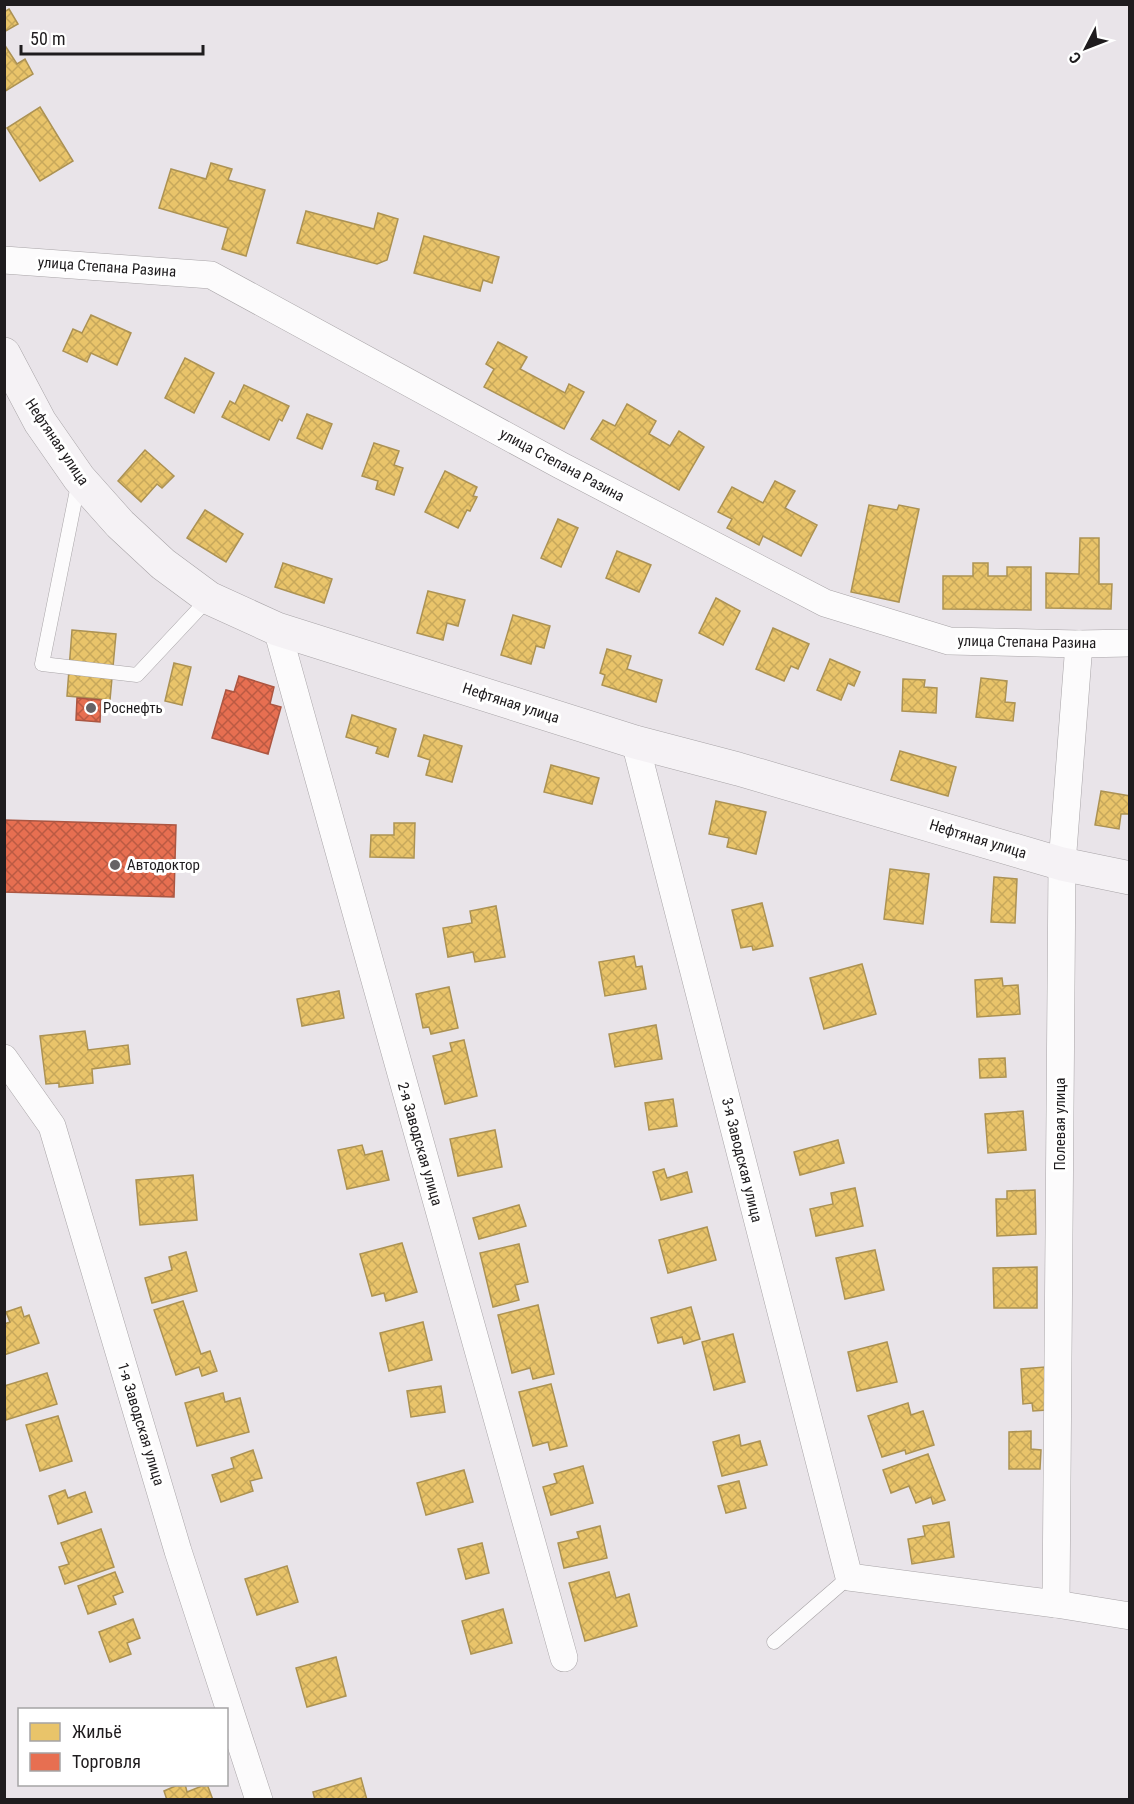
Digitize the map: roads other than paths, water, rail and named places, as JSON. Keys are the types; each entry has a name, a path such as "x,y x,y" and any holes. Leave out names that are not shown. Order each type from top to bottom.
{"main road":[{"name":"Нефтяная улица","path":"4,354 40,422 79,478 120,524 163,564 209,598 277,629 635,742 738,769 1062,864 1130,878"}],"street":[{"name":"улица Степана Разина","path":"4,260 211,274 560,465 825,603 950,640 1079,644 1130,643"},
{"name":"2-я Заводская улица","path":"277,629 564,1658"},
{"name":"Полевая улица","path":"1056,1604 1062,864 1079,644"},
{"name":"3-я Заводская улица","path":"635,742 849,1577"},
{"name":"1-я Заводская улица","path":"4,1058 52,1126 178,1551 259,1800"},
{"path":"849,1577 1130,1616"}],"lane":[{"path":"79,478 42,664 137,675 209,598"},
{"path":"774,1642 849,1577"}],"place":[{"name":"Роснефть","path":"91,708"},
{"name":"Автодоктор","path":"115,865"}]}
